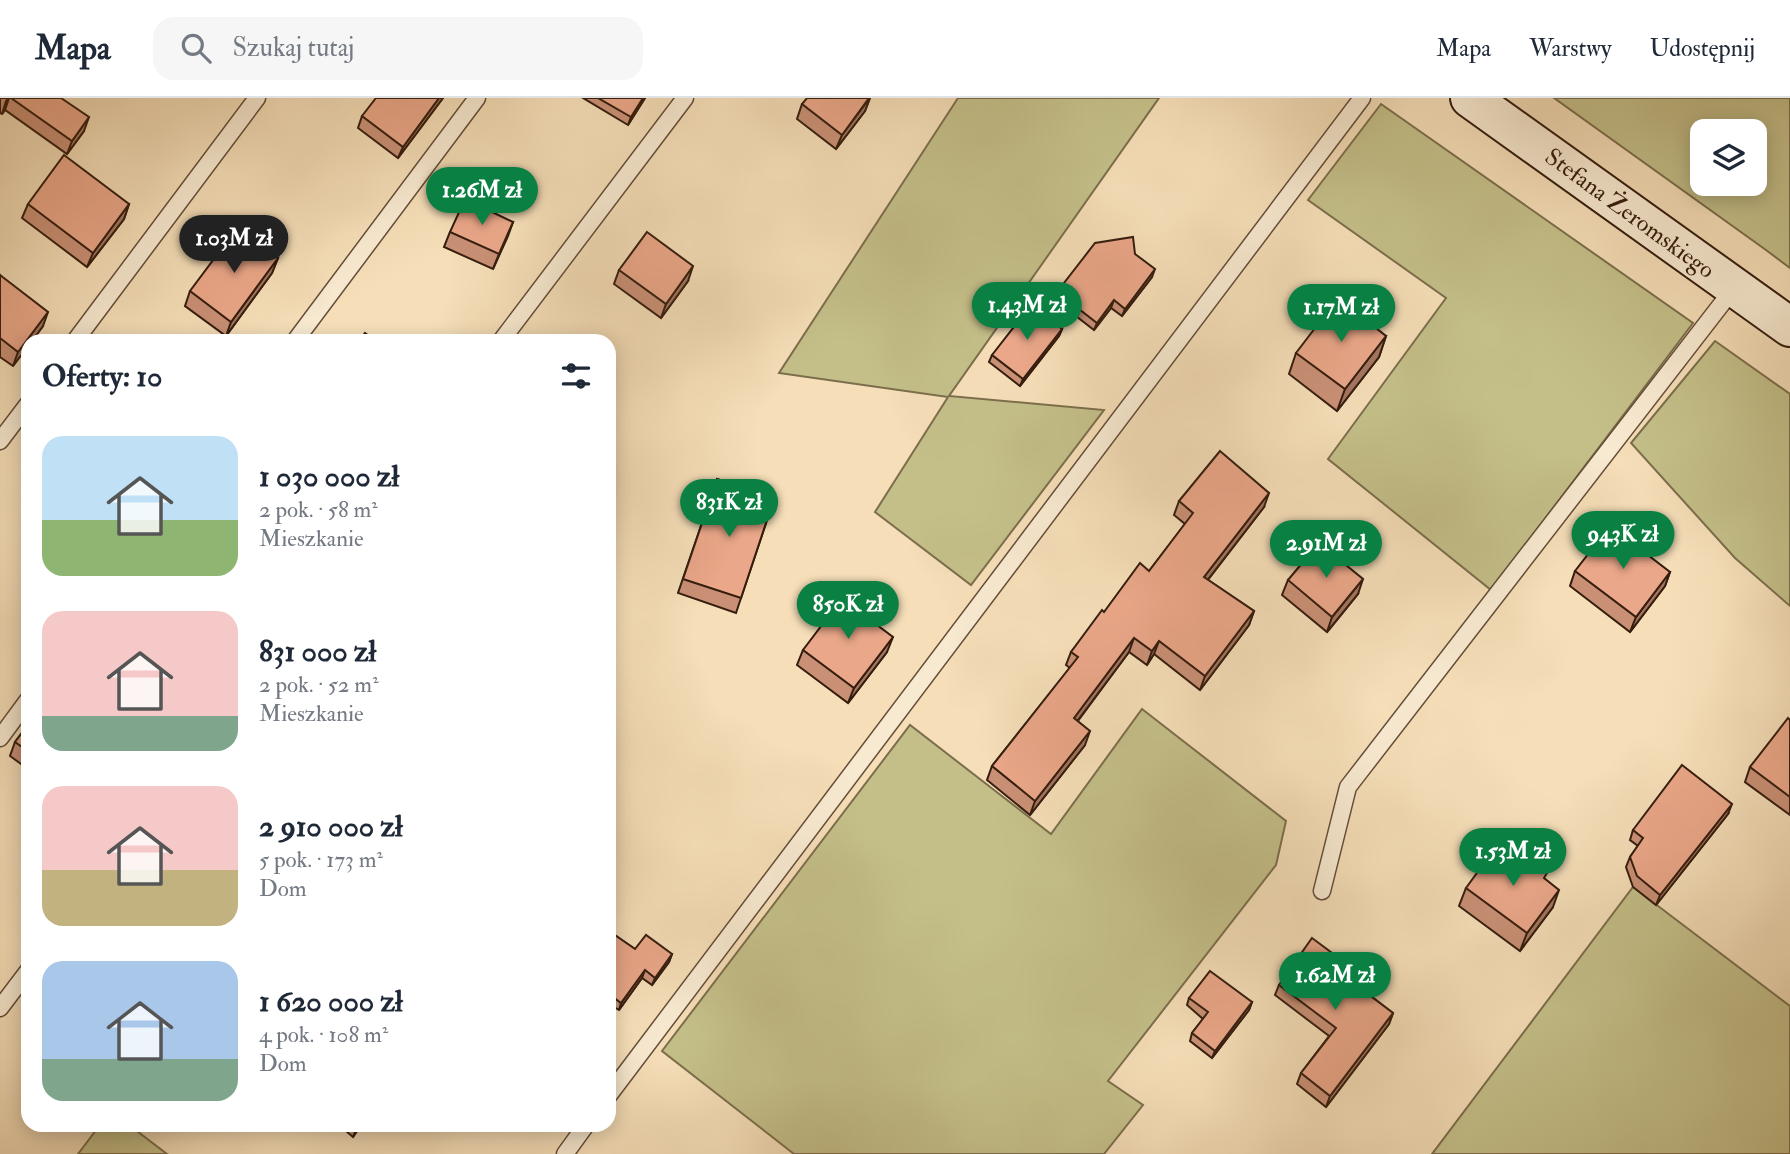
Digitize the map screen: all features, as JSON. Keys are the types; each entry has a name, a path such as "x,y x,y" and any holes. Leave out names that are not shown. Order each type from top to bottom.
{"main road":[{"name":"Stefana Żeromskiego","path":"1470,98 1790,327"}],"lane":[{"path":"80,334 257,98"},
{"path":"300,334 477,98"},
{"path":"506,334 685,98"},
{"path":"616,1086 1362,98"},
{"path":"1322,891 1348,787 1734,288"},
{"path":"0,441 21,413"},
{"path":"0,738 21,710"},
{"path":"0,1008 21,980"},
{"path":"565,1154 581,1132"}],"shaded area":[{"path":"958,98 1159,98 949,396 1104,410 971,585 875,512 948,397 779,373"},
{"path":"1554,98 1790,98 1790,268 1691,196 1767,196 1767,119 1690,119 1690,196"},
{"path":"1381,104 1693,323 1491,590 1328,459 1446,298 1308,200"},
{"path":"1715,341 1790,394 1790,606 1735,558 1631,443"},
{"path":"1142,709 1286,821 1276,865 1108,1081 1143,1105 1104,1154 794,1154 662,1051 910,725 1051,834"},
{"path":"1633,887 1790,1006 1790,1154 1432,1154"},
{"path":"95,1132 138,1132 167,1154 78,1154"}],"building":[{"path":"11,98 61,98 89,117 72,141"},
{"path":"376,98 439,98 403,147 362,116"},
{"path":"598,98 643,98 631,117"},
{"path":"807,98 869,98 842,135 802,104"},
{"path":"64,155 129,204 93,253 28,204"},
{"path":"465,199 513,222 499,254 450,232"},
{"path":"237,228 278,258 231,322 190,291"},
{"path":"647,232 693,266 666,304 619,270"},
{"path":"1133,237 1135,254 1155,269 1125,309 1114,300 1097,323 1057,292 1095,243"},
{"path":"0,275 48,312 32,334 21,334 21,348 18,352 0,338"},
{"path":"1338,298 1386,336 1345,389 1296,353"},
{"path":"1031,305 1062,329 1023,379 992,355"},
{"path":"1220,451 1269,493 1204,577 1254,611 1205,676 1159,641 1152,651 1134,638 1074,718 1090,731 1035,801 992,766 1078,657 1071,652 1102,610 1104,612 1140,563 1149,571 1193,513 1179,501"},
{"path":"717,479 774,499 741,598 683,579"},
{"path":"1610,526 1670,572 1636,617 1575,571"},
{"path":"1319,543 1363,579 1332,617 1288,580"},
{"path":"847,592 870,609 865,616 893,637 854,688 803,650"},
{"path":"1788,718 1790,720 1790,797 1750,767"},
{"path":"21,734 21,746 15,742"},
{"path":"1682,765 1732,804 1660,895 1637,876 1630,857 1643,838 1633,830"},
{"path":"1498,844 1519,860 1522,855 1547,873 1544,878 1559,890 1527,933 1466,888"},
{"path":"646,935 672,954 655,978 645,970 621,1003 616,999 616,936 635,949"},
{"path":"1312,938 1367,979 1360,988 1393,1013 1330,1096 1301,1073 1336,1028 1279,985"},
{"path":"1210,971 1252,1002 1215,1051 1192,1033 1208,1012 1189,998"}]}
